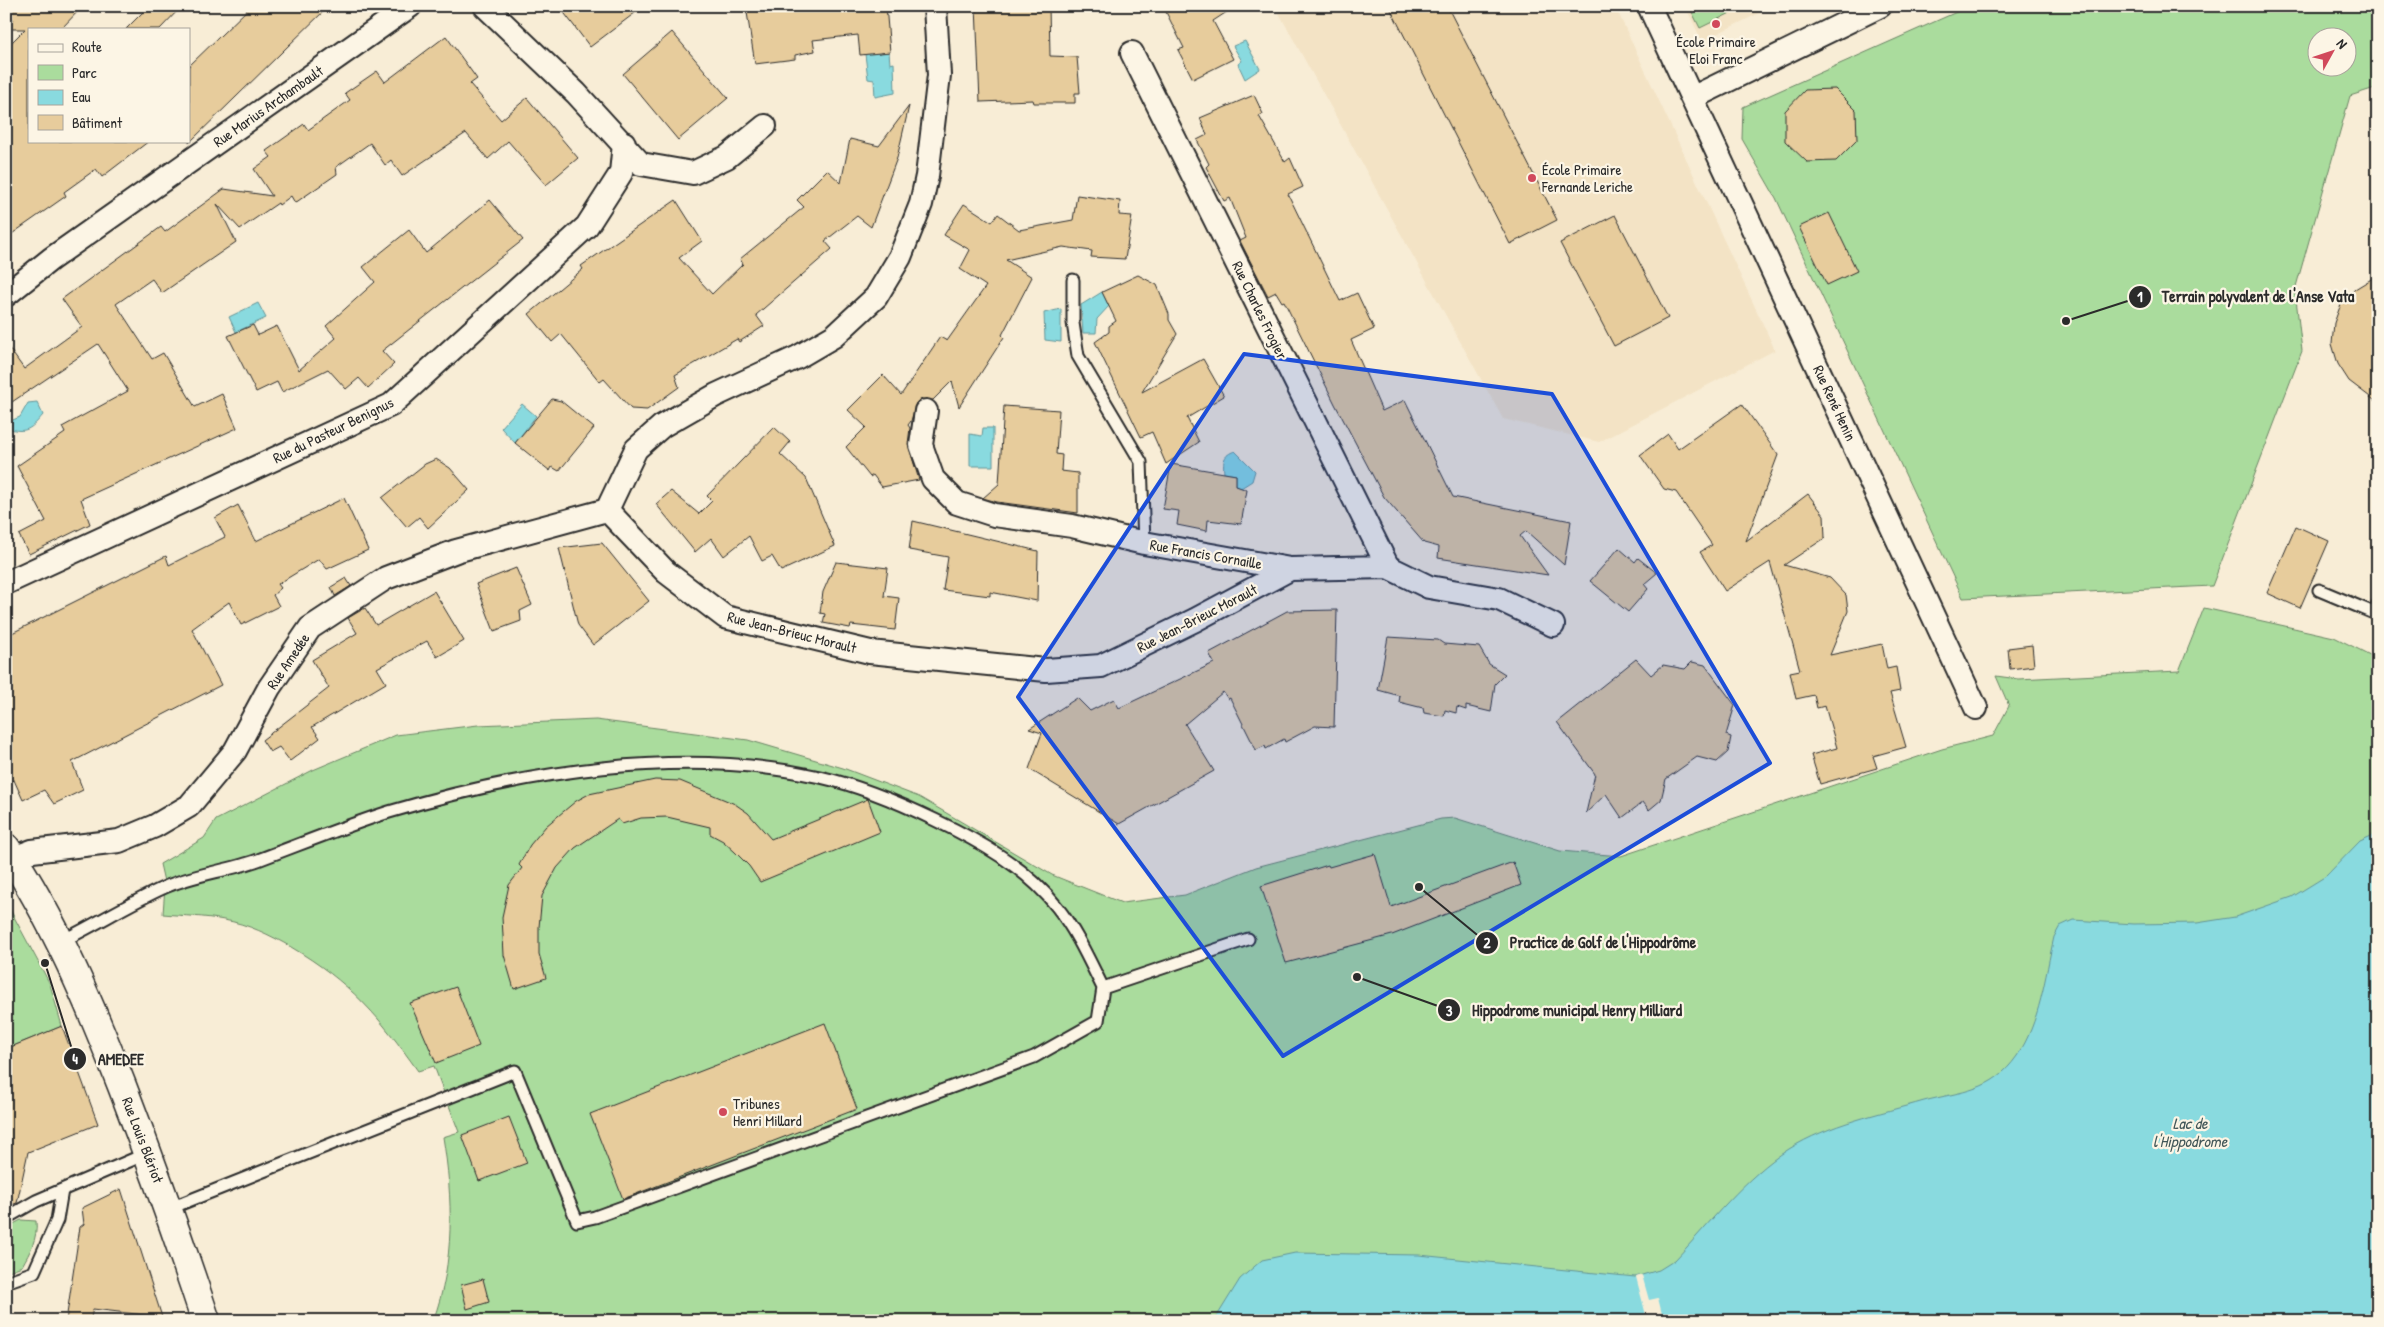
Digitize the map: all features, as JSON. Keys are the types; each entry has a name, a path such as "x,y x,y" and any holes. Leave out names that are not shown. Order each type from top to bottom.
{"street":[{"name":"Rue Marius Archambault","path":"6,295 50,259 410,6"},
{"path":"485,6 576,93 642,164 693,173 727,157 765,126"},
{"path":"607,510 636,449 662,426 716,395 798,357 834,336 876,297 900,257 921,204 928,176 939,75 935,6"},
{"name":"Rue René Henin","path":"1649,6 1976,708"},
{"path":"1692,98 1880,6"},
{"name":"Rue Charles Frogier","path":"1132,53 1388,567"},
{"name":"Rue du Pasteur Benignus","path":"6,582 391,405 587,226 621,173 624,143"},
{"name":"Rue Francis Cornaille","path":"926,411 922,445 933,479 957,503 994,515 1072,526 1144,543 1290,569 1388,567 1428,587 1499,599 1553,625"},
{"name":"Rue Jean-Brieuc Morault","path":"607,510 666,572 725,617 870,652 1046,670 1101,666 1195,620 1290,569"},
{"name":"Rue Amedée","path":"10,853 119,841 154,826 189,806 235,751 269,688 310,628 386,578 456,551 607,510"},
{"name":"Rue Louis Blériot","path":"10,853 60,942 97,1023 148,1153 206,1321"}],"lane":[{"path":"1073,280 1073,323 1078,356 1141,462 1144,543"},
{"path":"2319,590 2374,614 2378,604"},
{"path":"60,942 165,886 243,866 389,812 492,786 638,765 689,763 740,765 822,777 893,801 955,829 1002,856 1037,885 1055,904 1072,928 1103,988 1098,1021 1034,1057 650,1197 577,1221 515,1071 168,1209"},
{"path":"1103,988 1248,939"},
{"path":"6,1218 62,1190 148,1153"},
{"path":"6,1282 34,1272 57,1220 62,1190"}],"highlighted area":[{"path":"1244,354 1552,394 1770,763 1283,1056 1018,697"}],"shaded area":[{"name":"École Primaire Fernande Leriche","path":"1275,6 1615,6 1775,350 1599,442 1503,419"},
{"name":"École Primaire Eloi Franc","path":"1685,6 1774,6 1702,41"}],"green space":[{"path":"1689,6 1745,6 1700,28"},
{"path":"1970,6 2378,6 2378,87 2350,96 2295,290 2302,351 2212,586 1963,598 1776,198 1742,139 1743,107"},
{"path":"2204,608 2334,637 2378,659 2378,1321 433,1321 445,1276 450,1230 449,1183 443,1137 459,1132 434,1066 418,1071 390,1033 347,987 312,960 275,938 233,922 163,914 165,886 160,864 204,838 216,820 313,770 396,735 478,725 596,720 748,740 843,768 919,797 1052,875 1122,903 1185,895 1256,867 1441,819 1455,818 1560,851 1621,856 1942,749 1993,736 2009,706 1996,676 2018,679 2179,671"},
{"path":"6,902 50,984 62,1026 6,1049"},
{"path":"21,1220 36,1221 35,1239 22,1266 6,1272 6,1228"}],"water":[{"path":"1245,41 1260,69 1245,79 1238,64 1242,61 1233,46"},
{"path":"889,52 890,64 894,63 895,93 875,97 874,80 868,79 865,54"},
{"path":"1102,292 1109,306 1097,319 1096,333 1083,333 1081,305"},
{"path":"258,303 266,318 236,332 229,317"},
{"path":"1061,309 1061,342 1045,340 1044,313"},
{"path":"37,402 43,415 35,424 24,430 7,428 8,422 20,417 28,403"},
{"path":"522,404 536,416 515,443 501,428"},
{"path":"983,428 993,428 993,466 970,466 970,434 982,436"},
{"path":"1235,451 1255,471 1252,481 1241,488 1236,486 1236,475 1224,473 1226,457"},
{"name":"Lac de l'Hippodrome","path":"2378,833 2378,1321 1214,1321 1240,1279 1262,1260 1295,1253 1419,1255 1635,1277 1659,1270 1675,1260 1729,1201 1758,1173 1773,1160 1804,1140 1855,1120 1964,1092 1997,1077 2017,1056 2031,1029 2041,999 2054,937 2060,926 2073,920 2134,924 2197,923 2235,917 2292,897 2326,876 2360,841"}],"pier":[{"path":"1642,1275 1649,1300 1658,1298 1662,1314 1647,1319 1636,1277"}],"building":[{"path":"6,6 83,6 62,28 28,28 28,142 148,142 102,177 96,169 64,192 66,196 6,238 6,48 25,29 7,29 13,19 6,13"},
{"path":"149,6 182,6 161,28 127,28"},
{"path":"251,6 329,6 189,143 190,65"},
{"path":"559,6 644,6 590,47"},
{"path":"746,6 886,6 890,52 860,55 858,35 813,40 815,51 795,55 795,59 755,64"},
{"path":"976,6 1049,6 1050,56 1077,57 1080,93 1075,93 1075,103 1034,103 1033,100 980,102"},
{"path":"1163,6 1236,6 1213,21 1233,59 1193,79 1178,50 1184,48"},
{"path":"1389,6 1447,6 1557,220 1510,244"},
{"path":"672,32 728,98 678,140 623,74"},
{"path":"446,36 477,79 470,84 501,120 527,98 578,158 546,185 508,141 488,159 466,133 402,176 391,160 385,165 370,143 336,167 337,174 295,203 291,196 240,229 217,204 236,242 162,293 152,279 116,304 152,359 163,353 195,407 222,394 237,428 81,499 90,524 29,554 19,535 46,521 17,466 65,433 62,427 128,391 98,344 6,406 6,344 24,369 82,327 62,299 161,227 165,232 224,189 272,196 254,169 271,157 266,151 304,124 308,130 350,100 345,93 377,71 385,82"},
{"path":"1835,89 1856,110 1857,140 1836,161 1807,162 1785,141 1785,111 1805,90"},
{"path":"1254,95 1263,114 1259,116 1285,162 1290,158 1303,187 1288,194 1340,301 1357,293 1374,329 1351,340 1382,411 1405,400 1453,497 1571,521 1564,565 1526,531 1520,536 1548,575 1438,558 1439,547 1424,543 1384,497 1284,301 1282,302 1276,292 1268,296 1240,241 1246,238 1230,198 1224,201 1206,167 1209,164 1197,140 1207,135 1200,118"},
{"path":"909,106 897,158 871,227 857,216 825,241 832,249 756,315 764,326 739,342 737,339 675,375 679,387 647,410 631,409 604,379 600,382 561,334 552,342 529,314 583,269 581,266 676,200 702,241 679,258 712,294 743,264 740,259 804,207 797,200 827,170 841,183 850,139 879,146"},
{"path":"1077,195 1120,201 1119,215 1132,216 1125,259 1091,257 1092,251 1063,247 1006,260 1032,277 1002,335 1004,337 959,407 952,381 933,400 922,399 916,403 908,425 910,428 908,444 919,480 882,487 873,475 870,477 846,447 866,427 848,410 883,375 901,395 940,337 947,341 986,286 960,269 970,250 944,235 964,204 992,222 998,214 1019,230 1073,220"},
{"path":"490,200 523,240 382,351 394,364 368,388 359,378 346,389 328,369 282,392 277,382 256,392 228,336 253,325 258,335 277,326 299,370 336,338 326,326 375,282 363,267 409,230 426,253"},
{"path":"1829,213 1857,271 1827,285 1799,227"},
{"path":"1615,215 1668,318 1614,346 1560,243"},
{"path":"1138,275 1157,285 1169,314 1169,320 1177,334 1142,392 1203,359 1224,396 1187,418 1199,442 1166,464 1152,432 1141,437 1095,342 1109,332 1109,326 1116,321 1102,292"},
{"path":"2378,275 2378,403 2349,381 2338,364 2332,344 2334,323 2341,304 2355,289"},
{"path":"552,399 561,401 594,428 559,471 552,467 550,471 515,443"},
{"path":"1742,404 1778,455 1746,541 1808,494 1824,515 1825,538 1784,565 1830,578 1846,595 1848,611 1830,655 1882,644 1887,669 1896,667 1900,691 1890,693 1906,747 1873,756 1877,768 1820,784 1811,755 1837,748 1825,706 1817,708 1814,695 1796,699 1790,672 1800,670 1770,562 1725,591 1700,552 1712,545 1676,492 1664,489 1640,455 1668,434 1678,449"},
{"path":"1004,406 1059,410 1056,454 1062,455 1061,471 1078,473 1078,513 997,502 983,498 999,484"},
{"path":"774,427 790,442 780,454 806,478 835,546 781,571 772,556 762,561 749,536 724,556 711,538 695,552 656,504 671,491 699,514 712,501 707,496"},
{"path":"436,459 450,468 469,490 428,528 419,517 407,527 382,498 425,464"},
{"path":"1171,464 1236,475 1236,486 1247,490 1241,524 1208,520 1207,531 1177,525 1179,511 1163,509"},
{"path":"344,498 368,550 327,569 319,559 278,584 281,588 273,595 279,606 241,625 229,602 192,629 221,685 72,762 83,790 54,804 44,790 23,800 14,780 6,782 6,636 166,556 169,565 225,537 215,518 238,505 256,541"},
{"path":"913,521 1038,551 1037,601 990,592 990,596 943,590 948,557 909,550"},
{"path":"2296,526 2329,541 2300,608 2267,593"},
{"path":"602,543 649,601 593,645 578,625 559,548"},
{"path":"1619,548 1635,562 1638,558 1657,573 1644,584 1648,589 1628,612 1590,581"},
{"path":"836,562 888,568 884,596 899,598 895,630 851,625 850,628 823,623 825,614 820,613 823,592"},
{"path":"516,568 532,605 520,611 521,621 494,631 476,584"},
{"path":"346,578 351,586 335,596 331,587"},
{"path":"434,591 464,641 437,657 427,641 377,668 386,683 312,727 320,738 290,761 279,747 270,752 262,740 329,688 312,660 357,633 348,618 365,608 376,625"},
{"path":"1337,610 1334,727 1315,726 1285,742 1284,739 1266,749 1265,746 1256,750 1230,698 1228,699 1223,692 1185,724 1214,771 1119,824 1029,769 1042,733 1029,729 1077,698 1090,711 1114,699 1119,708 1214,663 1209,653 1287,611"},
{"path":"1388,637 1438,640 1444,644 1479,647 1489,664 1505,674 1495,684 1491,712 1466,706 1466,710 1457,707 1456,713 1445,710 1444,716 1424,713 1423,708 1399,702 1400,696 1378,690"},
{"path":"2032,645 2034,666 2010,669 2008,648"},
{"path":"1636,659 1651,675 1663,665 1685,669 1692,662 1705,665 1735,705 1726,735 1731,737 1728,752 1717,762 1697,757 1666,779 1661,800 1649,810 1643,802 1622,818 1606,794 1586,813 1595,774 1557,722"},
{"path":"655,780 680,781 735,804 748,813 771,839 868,799 880,832 760,882 749,866 735,852 723,841 710,834 710,827 667,817 641,818 622,824 618,819 575,848 557,868 542,896 539,954 546,978 514,989 504,955 502,917 509,885 522,868 519,865 530,845 546,826 576,801 589,794"},
{"path":"1375,854 1391,907 1513,862 1521,885 1392,935 1286,963 1261,886 1328,865 1329,867"},
{"path":"456,987 479,1046 436,1063 410,1003"},
{"name":"Tribunes Henri Millard","path":"825,1023 857,1109 623,1199 590,1114"},
{"path":"62,1026 98,1124 28,1152 17,1203 6,1207 6,1049"},
{"path":"509,1117 527,1163 479,1181 462,1135"},
{"path":"121,1189 162,1317 93,1309 90,1321 66,1321 80,1227 84,1224 82,1208"},
{"path":"483,1279 489,1302 467,1309 461,1285"}],"place":[{"name":"École Primaire Eloi Franc","path":"1716,24"},
{"name":"École Primaire Fernande Leriche","path":"1532,178"},
{"name":"Terrain polyvalent de l'Anse Vata","path":"2066,321"},
{"name":"Practice de Golf de l'Hippodrôme","path":"1419,887"},
{"name":"AMEDEE","path":"45,963"},
{"name":"Hippodrome municipal Henry Milliard","path":"1357,977"},
{"name":"Tribunes Henri Millard","path":"723,1112"}]}
